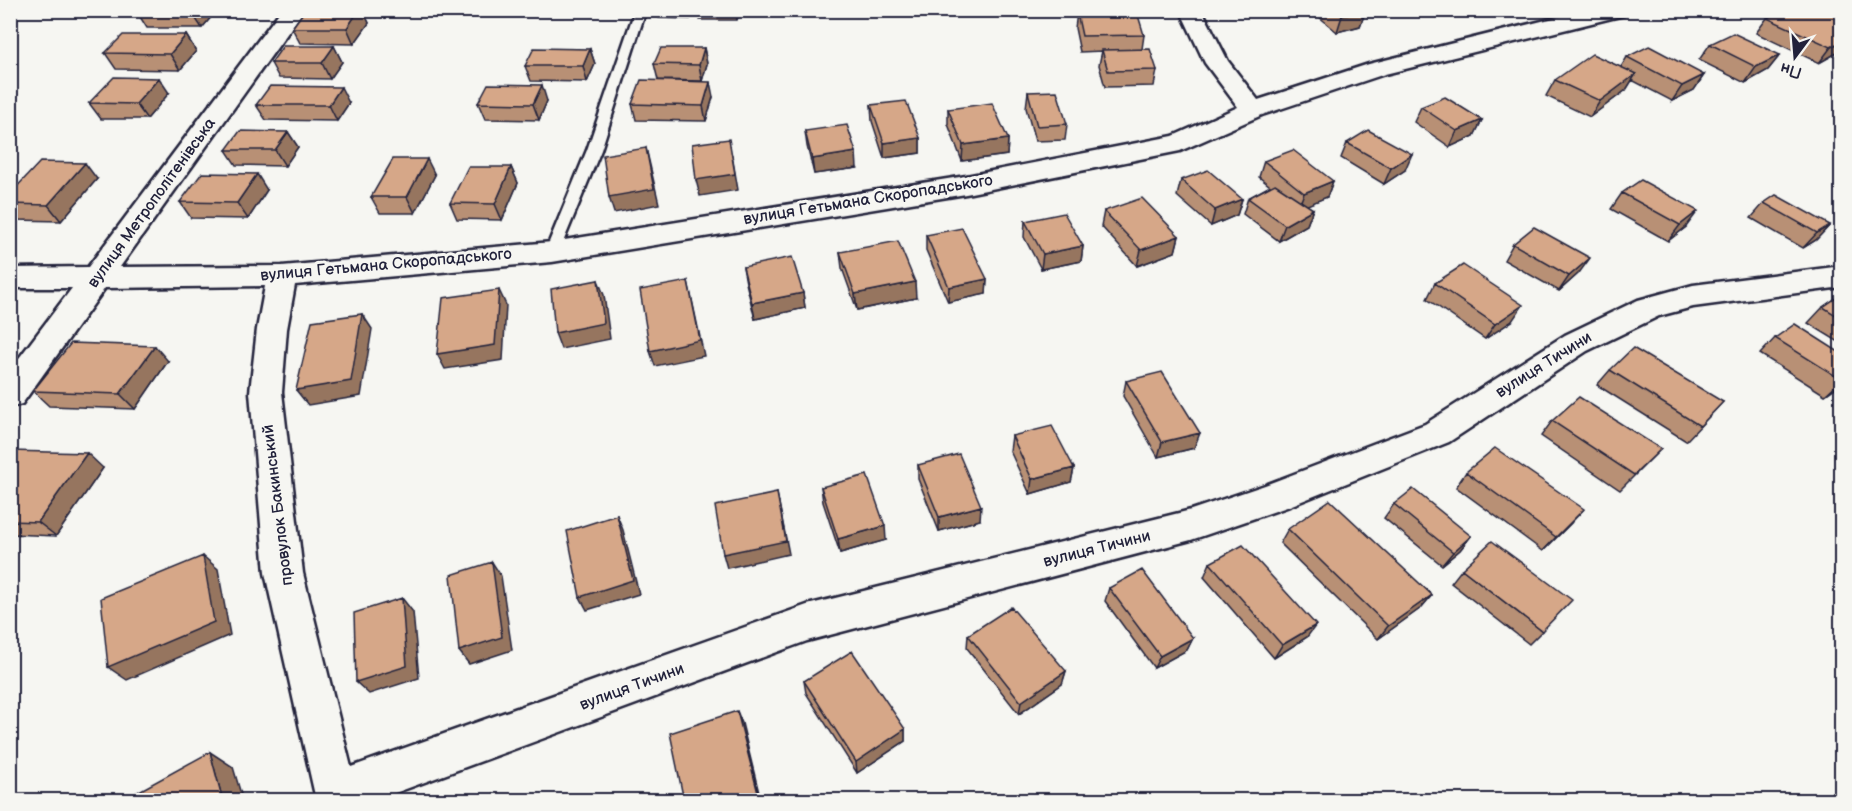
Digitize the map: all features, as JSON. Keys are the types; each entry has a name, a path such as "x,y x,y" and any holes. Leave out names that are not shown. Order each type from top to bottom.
{"street":[{"name":"вулиця Метрополітенівська","path":"10,395 293,10"},
{"path":"1191,10 1217,63 1253,110"},
{"name":"вулиця Гетьмана Скоропадського","path":"10,278 282,276 552,252 966,185 1180,143 1253,110 1377,69 1616,10"},
{"name":"провулок Бакинський","path":"282,276 266,392 284,573 336,797"},
{"name":"вулиця Тичини","path":"336,797 807,623 1191,525 1274,497 1437,433 1576,343 1649,308 1693,296 1842,276"}],"lane":[{"path":"552,252 594,150 641,10"}],"building":[{"path":"139,10 194,10 192,13 137,12"},
{"path":"305,10 359,10 347,28 292,28"},
{"path":"1335,10 1366,10 1342,16"},
{"path":"1781,10 1839,10 1842,12 1842,41 1831,47 1767,18"},
{"path":"1137,12 1144,35 1082,36 1077,13"},
{"path":"1733,33 1780,55 1756,67 1710,44"},
{"path":"123,35 186,35 170,54 105,53"},
{"path":"283,46 334,46 322,63 271,63"},
{"path":"1649,46 1704,75 1682,86 1627,57"},
{"path":"534,48 590,49 583,66 525,66"},
{"path":"661,48 704,48 699,65 654,64"},
{"path":"1150,49 1157,70 1108,71 1102,50"},
{"path":"1592,54 1636,74 1600,101 1555,80"},
{"path":"114,77 159,78 136,104 89,103"},
{"path":"641,80 710,82 703,106 632,104"},
{"path":"488,84 542,85 533,104 478,103"},
{"path":"270,86 341,87 329,105 256,105"},
{"path":"1057,91 1067,124 1037,126 1028,92"},
{"path":"1445,97 1482,120 1457,131 1421,107"},
{"path":"906,101 920,138 884,143 871,105"},
{"path":"992,103 1008,139 963,145 948,109"},
{"path":"847,125 856,152 812,159 805,131"},
{"path":"1368,130 1412,154 1391,168 1347,143"},
{"path":"240,131 288,132 275,150 226,150"},
{"path":"729,139 735,174 696,180 692,144"},
{"path":"646,148 654,189 609,197 603,155"},
{"path":"1293,150 1333,181 1304,193 1264,161"},
{"path":"393,159 427,159 407,197 371,197"},
{"path":"40,162 85,163 48,205 10,204 10,194"},
{"path":"468,167 511,167 495,204 450,203"},
{"path":"1208,170 1242,199 1215,210 1181,180"},
{"path":"202,173 257,174 237,203 180,202"},
{"path":"1641,180 1698,211 1680,225 1622,193"},
{"path":"1275,184 1313,209 1285,225 1248,198"},
{"path":"1776,195 1830,225 1817,233 1764,203"},
{"path":"1142,198 1179,236 1141,250 1104,211"},
{"path":"1064,213 1083,246 1043,254 1025,221"},
{"path":"1534,227 1590,258 1569,276 1513,244"},
{"path":"962,228 987,279 949,287 926,235"},
{"path":"898,241 915,282 855,294 840,252"},
{"path":"792,257 803,293 752,303 743,267"},
{"path":"1463,265 1523,305 1495,324 1435,283"},
{"path":"598,280 604,323 555,333 551,289"},
{"path":"688,281 700,340 650,351 640,290"},
{"path":"499,290 495,345 437,354 443,298"},
{"path":"1842,294 1842,319 1823,307"},
{"path":"362,314 351,381 296,390 312,321"},
{"path":"1795,324 1842,354 1842,380 1775,338"},
{"path":"71,343 155,346 120,394 33,391"},
{"path":"1633,348 1723,402 1700,426 1610,370"},
{"path":"1162,372 1200,433 1162,442 1126,381"},
{"path":"1579,397 1661,449 1634,475 1552,421"},
{"path":"1052,426 1074,468 1032,479 1012,436"},
{"path":"1495,448 1584,509 1556,537 1466,472"},
{"path":"10,451 87,453 38,522 10,521"},
{"path":"959,454 981,506 939,517 918,465"},
{"path":"867,475 885,526 838,539 821,487"},
{"path":"1413,489 1471,536 1453,552 1394,504"},
{"path":"777,493 786,541 723,554 715,506"},
{"path":"1330,500 1432,595 1388,626 1288,529"},
{"path":"617,515 633,580 580,597 567,531"},
{"path":"1492,541 1572,600 1542,631 1462,569"},
{"path":"1243,545 1316,625 1282,645 1210,563"},
{"path":"203,556 214,622 108,667 101,598"},
{"path":"492,562 502,637 459,651 451,575"},
{"path":"1142,570 1193,638 1160,656 1109,588"},
{"path":"402,598 407,666 356,682 354,613"},
{"path":"1011,607 1066,671 1021,702 968,635"},
{"path":"852,651 905,729 856,762 804,681"},
{"path":"737,711 760,801 684,801 670,733"},
{"path":"210,752 223,801 121,801"},
{"path":"494,795 495,801 480,801"}]}
